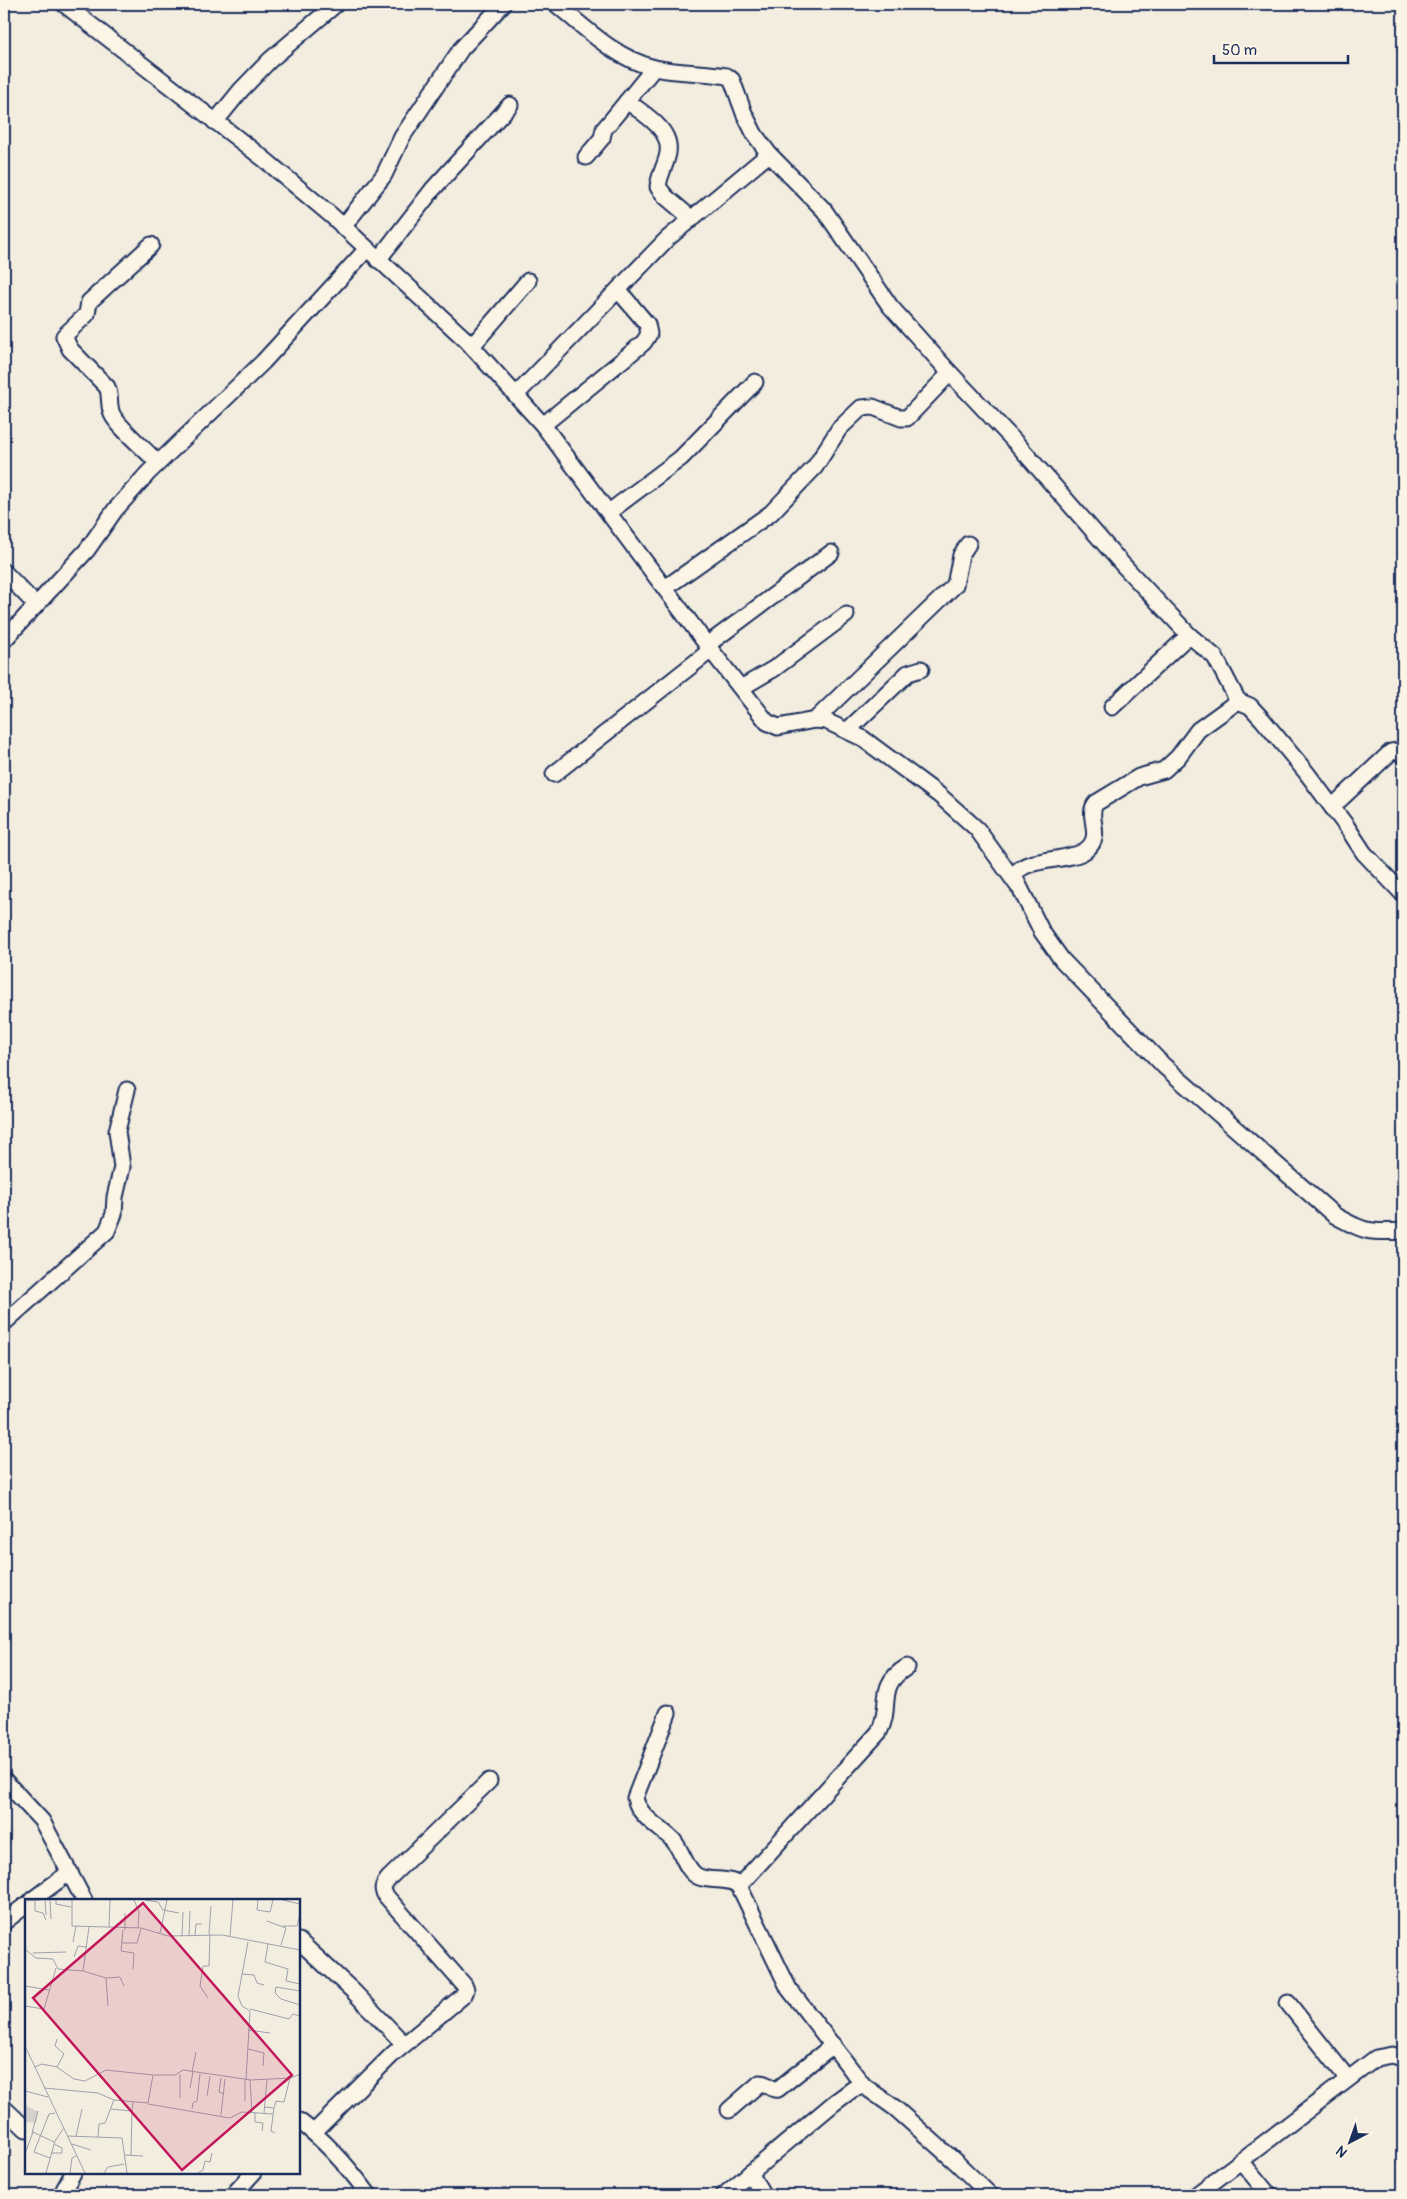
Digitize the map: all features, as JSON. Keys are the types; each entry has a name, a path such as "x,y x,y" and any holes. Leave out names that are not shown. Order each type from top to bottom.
{"street":[{"path":"64,4 264,159 343,227 472,346 543,425 708,647 772,726 778,727 815,720 826,721 862,738 939,795 977,829 1018,886"},
{"path":"215,122 241,90 270,60 336,4"},
{"path":"343,227 384,174 402,138 461,49 502,4"},
{"path":"556,4 604,44 636,62 654,68 727,76 735,87 744,113 755,135 770,154 824,210 890,306 950,374 1018,445 1123,565 1189,635 1215,657 1238,701 1250,706 1262,719 1332,807 1364,853 1403,894"},
{"path":"586,157 602,138 604,129 654,68"},
{"path":"627,101 665,133 668,154 658,187 666,197 692,218"},
{"path":"4,640 87,550 115,510 158,463 372,255 510,106"},
{"path":"517,394 667,239 770,154"},
{"path":"151,245 88,303 86,314 64,336 70,349 107,387 109,405 114,418 158,463"},
{"path":"472,346 528,281"},
{"path":"543,425 636,349 649,334 647,324 618,290"},
{"path":"665,588 771,513 815,467 839,429 861,408 873,407 901,418 907,418 950,374"},
{"path":"609,512 681,458 755,382"},
{"path":"815,720 955,585 961,555 968,544"},
{"path":"554,774 708,647 831,553"},
{"path":"4,572 36,605"},
{"path":"741,688 775,668 846,615"},
{"path":"1112,708 1189,635"},
{"path":"848,730 908,673 920,669"},
{"path":"1238,701 1198,730 1178,757 1164,770 1138,777 1096,803 1092,814 1096,833 1087,849 1078,855 1019,869 1014,876 1042,932 1062,960 1164,1066 1334,1215 1356,1227 1374,1233 1403,1231"},
{"path":"1332,807 1391,752 1402,751"},
{"path":"4,1323 107,1231 112,1224 114,1197 122,1167 117,1130 127,1090"},
{"path":"739,1886 879,1732 885,1716 887,1688 896,1674 907,1667"},
{"path":"668,1712 635,1798 636,1804 647,1818 673,1840 690,1869 698,1877 717,1882 730,1880 739,1886 789,1989 864,2086 894,2108 990,2195"},
{"path":"4,1780 42,1821 84,1899"},
{"path":"314,2132 404,2044 464,1995 466,1990 464,1985 386,1896 383,1885 488,1781"},
{"path":"33,1899 70,1872"},
{"path":"4,1922 25,1906"},
{"path":"300,1942 353,1991 404,2044"},
{"path":"1288,2003 1348,2079"},
{"path":"729,2110 760,2083 765,2083 774,2089 778,2089 833,2045"},
{"path":"1196,2195 1376,2058 1392,2055 1403,2058"},
{"path":"724,2195 834,2103 853,2089 864,2086"},
{"path":"4,2108 25,2127"},
{"path":"300,2122 314,2132 346,2166 369,2195"},
{"path":"1242,2161 1269,2195"},
{"path":"750,2173 763,2195"},
{"path":"61,2195 72,2174"},
{"path":"233,2195 252,2174"}]}
